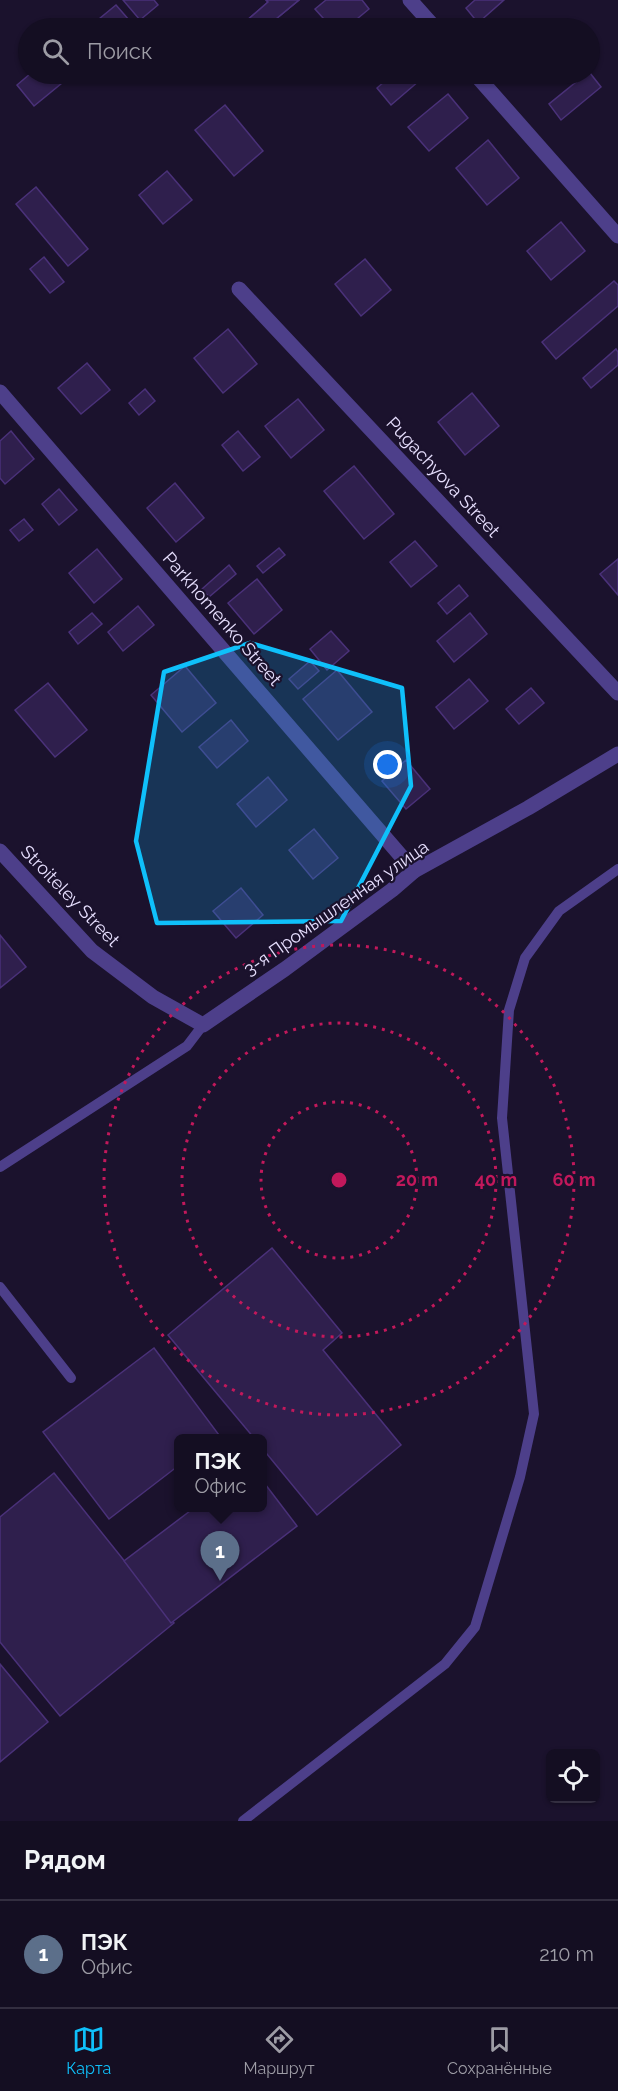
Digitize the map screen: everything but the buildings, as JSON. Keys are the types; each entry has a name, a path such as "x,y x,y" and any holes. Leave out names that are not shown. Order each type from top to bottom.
{"street":[{"path":"410,0 426,18"},
{"path":"484,84 618,236"},
{"name":"Pugachyova Street","path":"239,289 618,693"},
{"name":"Parkhomenko Street","path":"0,392 414,871"},
{"name":"3-я Промышленная улица","path":"203,1026 285,969 392,890 414,871 528,808 618,754"},
{"name":"Stroiteley Street","path":"0,851 92,951 153,998 203,1026"}],"lane":[{"path":"243,1821 445,1664 475,1627 520,1477 534,1414 502,1118 509,1010 525,958 559,911 618,869"},
{"path":"0,1167 187,1046 203,1026"},
{"path":"0,1287 71,1378"}],"highlighted area":[{"path":"250,643 402,688 411,786 341,921 157,923 136,841 164,672"}],"place":[{"name":"ПЭК","path":"220,1581"}]}
